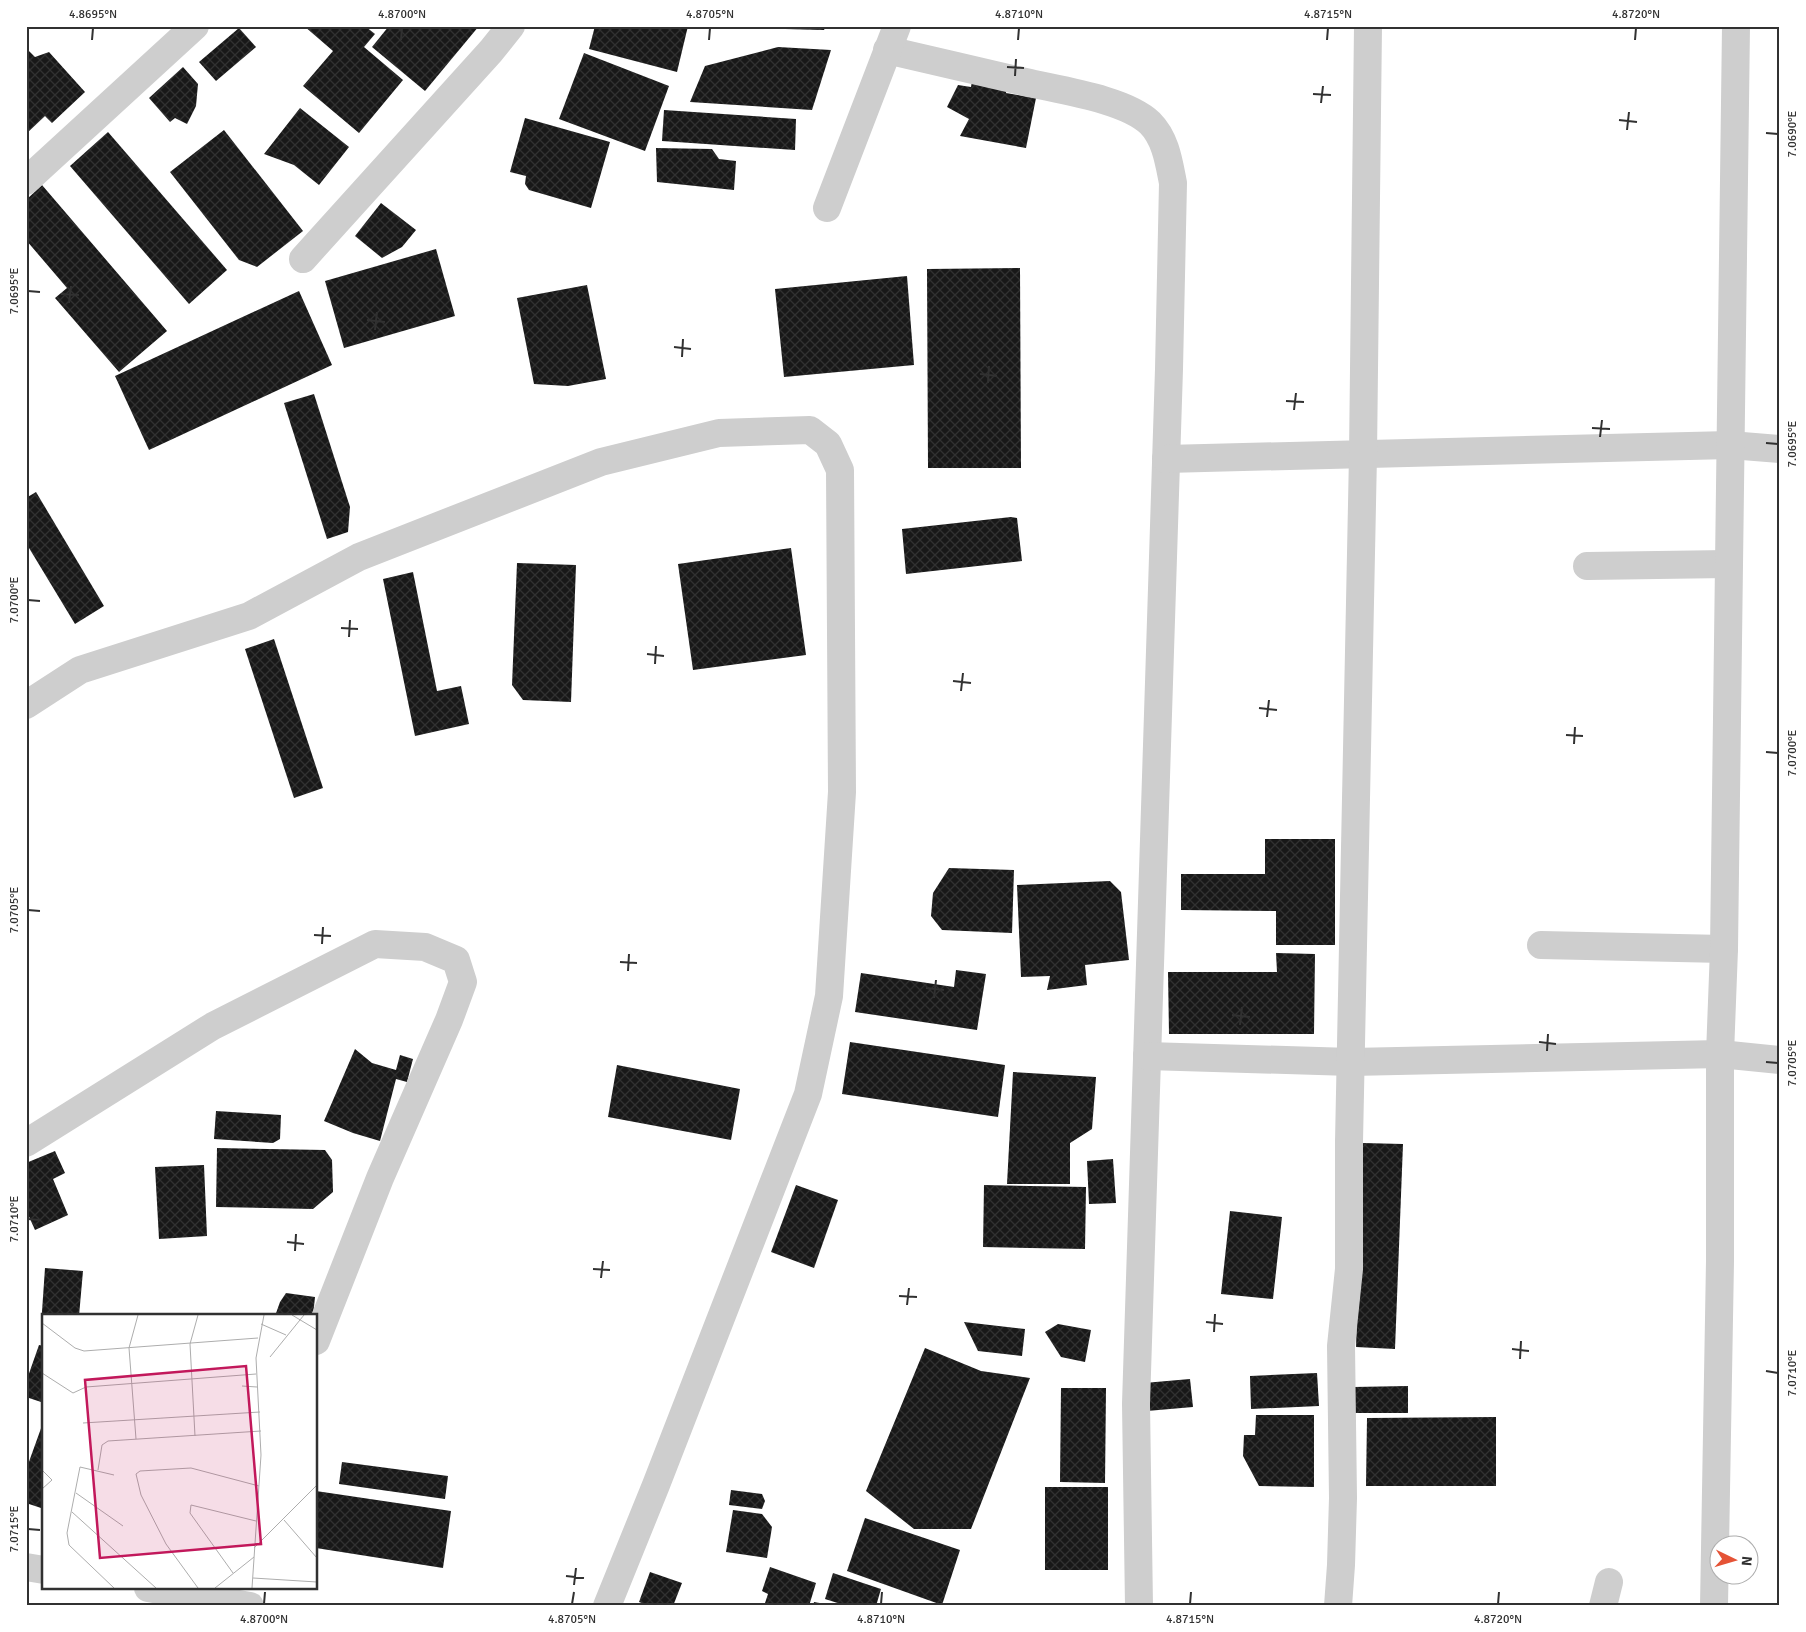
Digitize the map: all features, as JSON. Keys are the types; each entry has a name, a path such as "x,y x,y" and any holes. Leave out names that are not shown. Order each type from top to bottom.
{"street":[{"path":"26,181 195,26"},
{"path":"303,259 491,51 511,26"},
{"path":"1338,1606 1344,1498 1341,1346 1349,1269 1349,1142 1368,26"},
{"path":"1714,1606 1720,1262 1720,1054 1724,949 1736,26"},
{"path":"827,208 892,38 1100,100 1136,113 1151,124 1168,155 1173,183 1166,459 1136,1404 1139,1606"},
{"path":"26,705 80,670 248,616 358,557 601,462 719,433 810,430 828,444 840,470 842,792 829,996 808,1094 656,1486 607,1606"},
{"path":"1166,459 1730,445 1780,449"},
{"path":"1587,566 1728,564"},
{"path":"26,1143 213,1026 375,944 425,947 456,960 463,982 380,1178 318,1336"},
{"path":"1541,945 1724,949"},
{"path":"1147,1056 1351,1062 1720,1054 1780,1060"},
{"path":"26,1568 42,1570"},
{"path":"164,1590 238,1599"}],"building":[{"path":"304,26 365,26 375,34 364,47 403,80 359,133 303,86 333,51"},
{"path":"389,26 479,26 425,91 372,47"},
{"path":"595,26 688,26 677,72 589,49"},
{"path":"781,26 826,26 824,30 785,29"},
{"path":"239,28 256,47 216,81 199,62"},
{"path":"778,47 831,50 812,110 690,102 705,66"},
{"path":"26,48 35,57 49,52 85,92 52,123 45,116 26,134"},
{"path":"584,53 669,86 645,151 559,119"},
{"path":"183,67 198,84 196,106 187,124 175,118 170,122 149,98"},
{"path":"973,75 1008,81 1006,93 1036,98 1026,148 960,136 969,119 947,107 958,85 971,87"},
{"path":"300,108 349,147 319,185 294,165 264,154"},
{"path":"664,110 796,119 795,150 662,141"},
{"path":"525,118 610,142 591,208 529,190 525,184 526,176 510,172"},
{"path":"224,130 303,231 257,267 239,260 170,172"},
{"path":"108,132 227,270 189,304 70,166"},
{"path":"656,148 712,149 719,159 736,161 734,190 657,182"},
{"path":"42,185 167,331 119,372 55,298 67,288 26,240 26,200"},
{"path":"381,203 416,230 402,247 382,258 355,236"},
{"path":"436,249 455,316 344,348 325,281"},
{"path":"1020,268 1021,468 928,468 927,269"},
{"path":"907,276 914,365 784,377 775,289"},
{"path":"587,285 606,379 568,386 534,384 517,298"},
{"path":"299,291 332,365 149,450 115,376"},
{"path":"314,394 350,507 348,532 327,539 284,403"},
{"path":"36,492 104,606 75,624 26,543 26,498"},
{"path":"1011,517 1017,518 1022,561 906,574 902,529"},
{"path":"791,548 806,655 693,670 678,564"},
{"path":"517,563 576,565 571,702 523,700 512,685"},
{"path":"413,572 437,691 461,686 469,724 415,736 383,579"},
{"path":"274,639 323,788 294,798 245,649"},
{"path":"1265,839 1335,839 1335,945 1276,945 1276,911 1181,910 1181,874 1265,874"},
{"path":"949,868 1014,870 1012,933 942,930 931,916 933,893"},
{"path":"1110,881 1121,892 1129,960 1085,965 1087,985 1047,990 1050,976 1021,977 1017,885"},
{"path":"1276,953 1315,954 1314,1034 1169,1034 1168,972 1277,972"},
{"path":"956,970 986,974 977,1030 855,1012 861,973 954,987"},
{"path":"850,1042 1005,1065 998,1117 842,1094"},
{"path":"355,1049 372,1063 396,1070 400,1055 413,1059 407,1082 396,1079 380,1141 353,1133 324,1121"},
{"path":"617,1065 740,1089 731,1140 608,1117"},
{"path":"1013,1072 1096,1077 1092,1129 1070,1143 1070,1184 1007,1184"},
{"path":"216,1111 281,1115 280,1139 273,1143 214,1139"},
{"path":"1363,1143 1403,1144 1395,1349 1356,1347"},
{"path":"217,1148 325,1150 332,1160 333,1192 313,1209 216,1207"},
{"path":"55,1151 65,1173 53,1179 68,1215 35,1230 26,1210 26,1163"},
{"path":"1113,1159 1116,1203 1089,1204 1087,1161"},
{"path":"204,1165 207,1236 159,1239 155,1167"},
{"path":"796,1185 838,1200 814,1268 771,1252"},
{"path":"984,1185 1086,1187 1085,1249 983,1247"},
{"path":"1230,1211 1282,1217 1273,1299 1221,1294"},
{"path":"45,1268 83,1271 79,1314 42,1314 41,1326"},
{"path":"286,1293 315,1297 313,1314 276,1314"},
{"path":"964,1322 1025,1329 1022,1356 978,1351"},
{"path":"1058,1324 1091,1330 1085,1362 1061,1357 1045,1332"},
{"path":"39,1345 42,1346 42,1402 26,1397 26,1382"},
{"path":"925,1348 981,1371 1030,1378 971,1529 914,1529 866,1491"},
{"path":"1317,1373 1319,1406 1251,1409 1250,1376"},
{"path":"1190,1379 1193,1407 1147,1411 1144,1383"},
{"path":"1408,1386 1408,1413 1353,1413 1353,1387"},
{"path":"1061,1388 1106,1388 1105,1483 1060,1482"},
{"path":"1256,1415 1314,1415 1314,1487 1259,1486 1243,1456 1244,1435 1255,1435"},
{"path":"1496,1417 1496,1486 1366,1486 1367,1418"},
{"path":"42,1426 42,1508 26,1503 26,1470"},
{"path":"342,1462 448,1476 445,1499 339,1484"},
{"path":"1045,1487 1108,1487 1108,1570 1045,1570"},
{"path":"731,1490 762,1494 765,1501 762,1509 729,1505"},
{"path":"318,1491 451,1511 443,1568 318,1548"},
{"path":"733,1510 762,1514 772,1527 767,1558 726,1552"},
{"path":"865,1518 960,1550 942,1605 847,1571"},
{"path":"770,1567 816,1583 809,1606 764,1606 768,1594 762,1591"},
{"path":"650,1572 682,1583 673,1606 650,1606 639,1602"},
{"path":"833,1573 881,1589 876,1606 847,1606 825,1599"},
{"path":"814,1602 831,1605 831,1606 813,1606"}]}
